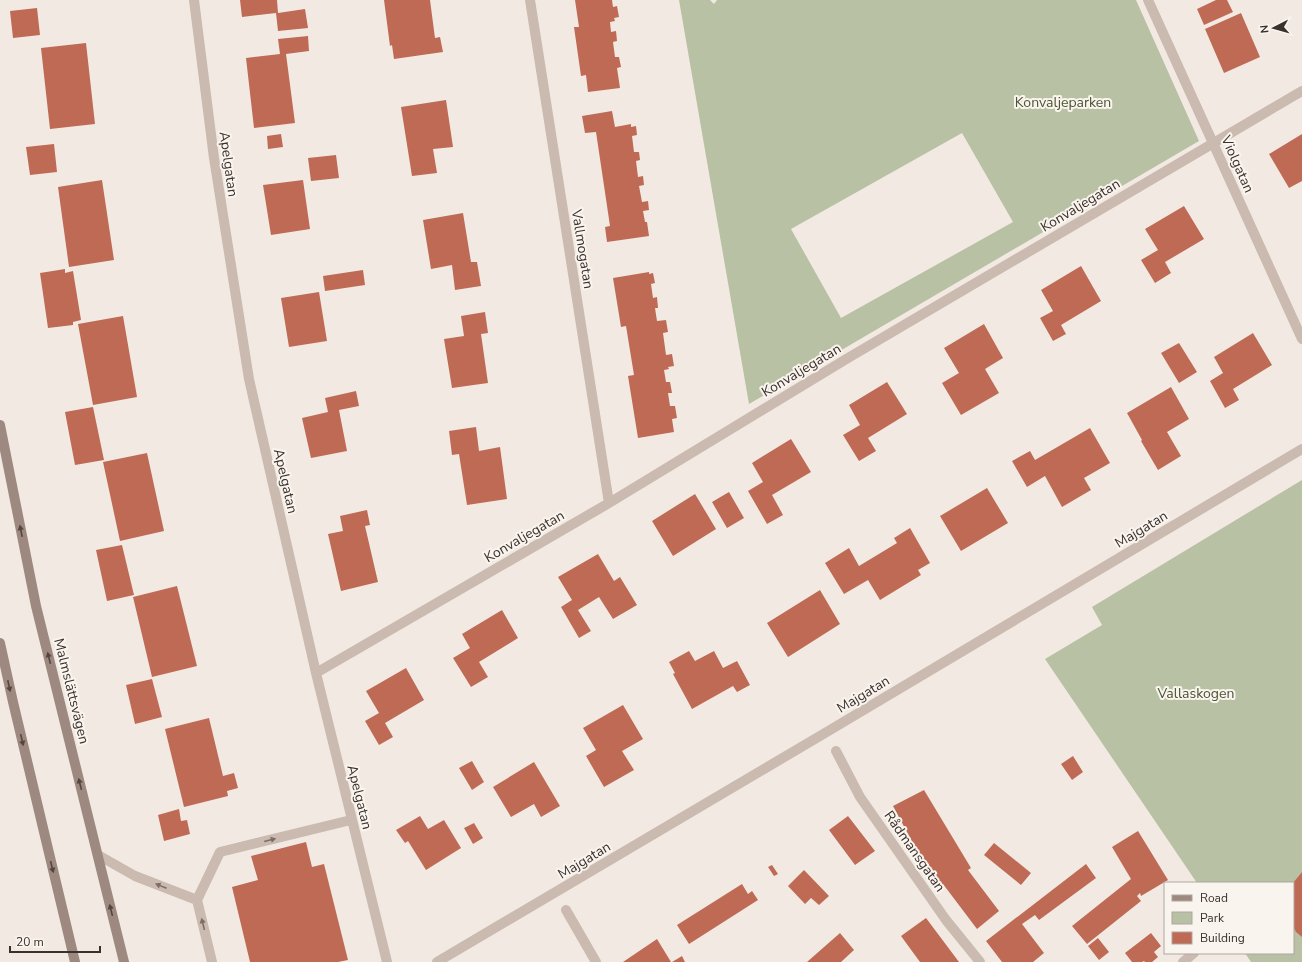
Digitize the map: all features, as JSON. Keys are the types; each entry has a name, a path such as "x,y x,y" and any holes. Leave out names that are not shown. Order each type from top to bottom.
{"main road":[{"name":"Malmslättsvägen","path":"0,425 36,606 124,962"},
{"path":"0,643 75,962"}],"street":[{"name":"Apelgatan","path":"194,0 214,158 249,379 316,673 387,962"},
{"name":"Vallmogatan","path":"530,0 609,503"},
{"name":"Violgatan","path":"1148,0 1302,339"},
{"name":"Konvaljegatan","path":"316,673 609,503 861,350 1302,91"},
{"name":"Majgatan","path":"437,962 1302,449"},
{"name":"Rådmansgatan","path":"836,751 860,797 946,920 980,962"},
{"path":"212,962 197,900 220,852 351,820"},
{"path":"98,855 135,876 197,900"},
{"path":"566,910 596,962"},
{"path":"1183,962 1193,954"}],"green space":[{"name":"Konvaljeparken","path":"679,0 710,0 714,4 717,0 1136,0 1199,141 749,404","holes":["962,133 1013,222 841,318 791,229"]},
{"name":"Vallaskogen","path":"1302,480 1302,962 1251,962 1246,954 1294,954 1294,882 1196,882 1045,659 1102,625 1092,607"}],"building":[{"path":"240,0 277,0 278,13 305,9 308,28 278,31 276,13 242,17"},
{"path":"384,0 430,0 435,38 440,37 443,52 394,59 392,45 390,46"},
{"path":"575,0 612,0 613,7 617,6 619,17 614,18 615,21 610,22 611,32 616,31 617,41 613,42 615,57 619,57 621,67 617,68 620,88 588,92 586,75 581,76 574,27 579,27"},
{"path":"1216,0 1227,0 1233,12 1204,25 1197,9"},
{"path":"37,8 40,35 13,38 10,11"},
{"path":"1241,13 1260,57 1224,73 1205,29"},
{"path":"308,36 309,51 286,54 295,123 254,128 246,58 280,54 278,39"},
{"path":"86,43 95,124 50,129 41,48"},
{"path":"446,100 453,147 433,149 437,173 412,176 401,107"},
{"path":"612,111 615,127 631,124 631,127 636,126 637,135 632,136 634,152 639,152 640,160 636,161 638,177 643,176 644,185 639,186 642,202 648,201 649,210 643,211 645,222 647,222 649,236 607,242 605,227 610,226 596,132 585,133 582,116"},
{"path":"281,134 283,147 268,149 267,136"},
{"path":"1302,134 1302,181 1289,188 1269,154"},
{"path":"54,144 57,172 30,175 26,147"},
{"path":"336,155 339,178 311,181 308,158"},
{"path":"102,180 114,260 69,267 58,187"},
{"path":"303,180 310,229 271,235 263,185"},
{"path":"1184,206 1204,239 1165,262 1171,273 1155,283 1141,260 1158,250 1145,229"},
{"path":"463,213 471,262 477,262 481,286 455,290 452,265 431,269 423,220"},
{"path":"1081,266 1101,301 1061,325 1066,334 1053,341 1040,318 1053,311 1041,290"},
{"path":"65,269 65,273 73,271 81,320 73,322 73,325 48,328 40,273"},
{"path":"363,270 365,285 325,291 323,276"},
{"path":"649,272 649,274 653,273 655,283 651,284 653,298 657,297 658,308 655,308 657,321 666,320 668,332 663,333 666,355 672,354 674,366 668,367 669,369 664,370 666,382 670,382 672,393 668,393 670,406 675,406 677,418 672,419 674,432 638,438 628,376 634,375 626,326 621,327 613,278"},
{"path":"319,292 327,341 289,347 281,298"},
{"path":"485,312 488,333 481,334 488,383 452,388 444,339 464,336 461,316"},
{"path":"123,316 137,397 93,405 78,324"},
{"path":"984,324 1003,358 985,369 999,393 961,415 942,383 959,373 944,348"},
{"path":"1253,333 1272,365 1233,389 1239,400 1225,408 1210,381 1223,373 1214,357"},
{"path":"1179,343 1197,372 1179,383 1161,353"},
{"path":"887,382 907,414 868,438 876,451 859,461 843,435 860,425 849,405"},
{"path":"1171,387 1189,419 1167,432 1181,456 1158,470 1127,413"},
{"path":"356,391 359,406 339,410 347,451 311,458 302,418 328,412 325,398"},
{"path":"93,407 104,460 75,465 65,412"},
{"path":"476,427 479,451 500,447 507,499 467,505 459,454 452,455 449,431"},
{"path":"1090,428 1110,463 1084,478 1091,490 1062,507 1045,476 1027,487 1012,461 1030,451 1035,460"},
{"path":"791,439 811,472 772,495 783,515 767,524 748,491 763,482 752,463"},
{"path":"147,453 164,531 120,541 103,462"},
{"path":"987,488 1008,523 961,551 940,516"},
{"path":"729,492 744,518 727,528 712,502"},
{"path":"695,494 716,529 673,556 652,521"},
{"path":"367,510 370,525 365,526 378,582 341,591 328,534 343,531 340,516"},
{"path":"910,528 930,563 918,570 921,575 880,600 868,580 844,594 825,563 849,548 859,566 897,543 894,538"},
{"path":"122,545 134,595 107,601 96,550"},
{"path":"598,554 614,581 620,577 637,605 613,619 599,597 578,610 591,631 579,638 561,607 572,600 558,577"},
{"path":"177,586 197,666 152,677 133,597"},
{"path":"820,590 840,624 788,657 767,623"},
{"path":"502,610 518,638 479,662 488,677 471,687 453,658 470,648 462,634"},
{"path":"689,651 695,661 714,651 723,668 737,661 750,685 737,692 733,686 692,709 673,674 675,673 669,662"},
{"path":"406,668 424,700 385,723 393,737 379,745 365,721 379,713 366,691"},
{"path":"152,679 162,717 135,724 126,685"},
{"path":"623,705 643,739 622,751 634,770 604,787 586,756 596,750 583,728"},
{"path":"209,718 223,776 234,773 238,788 227,791 228,796 184,807 165,729"},
{"path":"1073,756 1083,772 1072,780 1061,764"},
{"path":"472,761 484,782 472,790 459,768"},
{"path":"534,762 560,806 541,817 534,804 511,817 493,787"},
{"path":"924,790 971,868 968,870 999,911 977,929 943,884 942,885 914,845 893,806"},
{"path":"179,809 181,821 187,820 190,834 164,841 158,815"},
{"path":"420,816 428,829 444,820 461,848 426,870 408,841 405,843 396,830"},
{"path":"848,816 875,851 855,865 829,830"},
{"path":"474,823 483,838 473,844 464,828"},
{"path":"1138,831 1168,880 1141,896 1140,893 1137,896 1141,901 1087,944 1072,926 1131,879 1112,847"},
{"path":"306,842 312,867 324,864 348,960 338,962 250,962 232,887 258,880 251,856"},
{"path":"994,843 1031,873 1021,885 984,855"},
{"path":"1086,864 1096,878 1039,920 1035,915 1022,924 1044,953 1033,962 1002,962 986,941"},
{"path":"772,865 778,874 774,876 768,867"},
{"path":"804,870 829,896 819,905 811,898 805,904 788,886"},
{"path":"1302,872 1302,937 1294,928 1294,882"},
{"path":"742,884 748,894 752,891 758,900 689,944 677,925"},
{"path":"926,918 959,962 920,962 901,936"},
{"path":"840,933 854,950 841,962 807,962"},
{"path":"1151,933 1161,946 1154,952 1158,957 1152,962 1132,962 1125,953"},
{"path":"1098,938 1109,952 1099,960 1088,946"},
{"path":"657,939 671,962 623,962"},
{"path":"682,956 685,962 672,962"}]}
